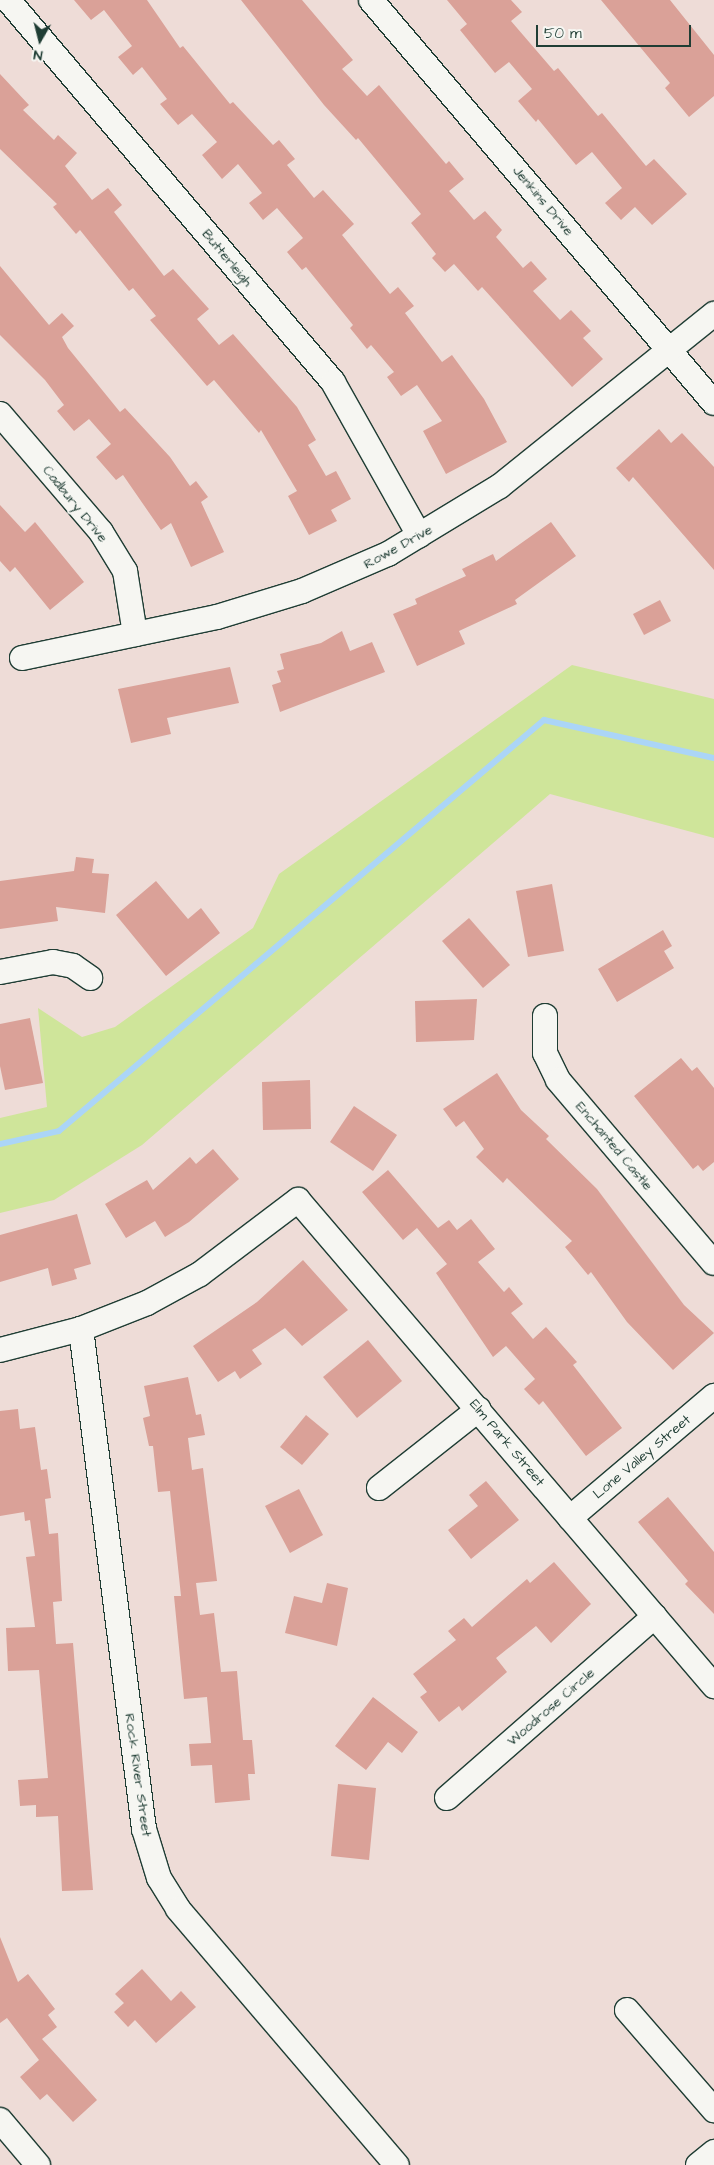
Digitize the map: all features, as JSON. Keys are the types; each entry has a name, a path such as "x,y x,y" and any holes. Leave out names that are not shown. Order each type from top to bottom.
{"street":[{"name":"Butterleigh","path":"8,0 332,382 420,535"},
{"name":"Jenkins Drive","path":"371,0 714,403"},
{"name":"Rowe Drive","path":"22,658 217,617 302,591 354,570 420,535 500,486 671,351 714,314"},
{"name":"Cadbury Drive","path":"0,414 101,532 125,571 135,634"},
{"path":"0,972 53,962 74,966 90,978"},
{"name":"Enchanted Castle","path":"545,1016 545,1053 558,1080 714,1263"},
{"name":"Elm Park Street","path":"80,1330 147,1303 200,1274 298,1200 479,1409 714,1686"},
{"path":"0,1350 80,1330"},
{"name":"Rock River Street","path":"80,1330 144,1829 159,1878 178,1909 397,2165"},
{"name":"Lone Valley Street","path":"570,1518 714,1396"},
{"path":"379,1488 479,1409"},
{"name":"Woodrose Circle","path":"447,1798 654,1616"},
{"path":"628,2010 714,2110"},
{"path":"0,2120 38,2165"},
{"path":"698,2165 714,2152"}],"green space":[{"path":"572,665 714,699 714,838 550,794 142,1145 54,1200 0,1213 0,1118 47,1107 38,1008 82,1037 115,1027 253,928 279,874"}],"building":[{"path":"74,0 147,0 180,48 183,46 230,104 233,102 273,145 279,140 295,159 287,165 314,198 323,190 354,224 342,235 390,294 398,287 414,306 405,313 442,362 452,355 484,399 507,442 446,474 423,431 442,421 417,385 401,396 387,377 394,372 371,345 367,349 350,328 353,325 306,267 302,270 287,252 303,238 277,208 263,220 249,203 262,193 238,164 222,179 202,155 217,142 192,114 178,125 160,104 167,99 142,67 133,75 118,57 132,46 104,10 91,20"},
{"path":"241,0 302,0 353,60 342,69 367,96 379,85 446,164 449,161 464,179 449,191 474,220 485,211 502,230 496,237 523,268 531,261 547,279 533,291 560,320 571,310 591,331 583,338 603,359 572,387 482,287 478,291 454,264 445,272 432,258 436,254 411,223 421,214 358,138 356,140 324,105"},
{"path":"447,0 511,0 522,12 511,21 554,71 558,68 598,116 602,113 646,166 654,159 687,194 652,225 635,207 621,220 605,203 622,188 592,152 576,165 538,119 536,122 518,101 532,89 509,62 495,73 460,30 467,24"},
{"path":"601,0 670,0 714,55 714,96 689,117 665,88 670,83"},
{"path":"0,74 29,105 23,110 54,140 58,135 77,153 65,166 92,200 108,188 122,205 114,212 164,276 173,269 209,309 197,319 219,345 233,334 297,407 316,440 308,445 326,476 336,471 351,499 331,510 337,521 309,535 288,496 297,491 261,430 259,433 214,380 207,386 150,320 156,316 133,288 129,291 80,230 76,234 53,207 57,204 0,149"},
{"path":"0,266 49,325 62,313 74,326 62,337 68,348 120,412 125,408 170,457 190,486 196,481 208,497 201,502 224,552 191,567 171,523 161,530 123,475 116,480 96,457 111,444 89,419 74,431 57,411 64,405 45,380 0,335"},
{"path":"659,429 671,443 682,433 714,467 714,570 633,477 629,482 616,468"},
{"path":"0,505 25,532 35,522 84,582 50,610 15,567 10,572 0,561"},
{"path":"551,522 576,556 515,600 517,604 459,631 465,644 417,666 393,614 417,604 415,599 466,576 462,569 493,554 496,561"},
{"path":"660,600 671,621 644,635 633,614"},
{"path":"342,631 350,651 372,642 385,672 280,712 272,685 281,682 277,671 284,669 280,654 321,643"},
{"path":"230,667 239,703 167,718 171,734 131,743 118,689"},
{"path":"76,857 94,859 92,873 109,874 105,913 56,907 58,921 0,929 0,881 74,871"},
{"path":"156,881 188,919 201,908 220,933 166,976 116,915"},
{"path":"552,884 564,951 528,957 516,891"},
{"path":"469,918 510,965 483,988 442,941"},
{"path":"663,930 672,946 664,951 674,968 617,1002 598,969"},
{"path":"477,999 474,1040 416,1042 415,1001"},
{"path":"30,1018 43,1083 5,1090 0,1066 0,1024"},
{"path":"681,1058 692,1071 697,1067 714,1088 714,1162 703,1171 698,1165 693,1169 634,1096"},
{"path":"497,1073 521,1110 549,1136 546,1139 597,1189 684,1305 714,1333 673,1370 627,1322 591,1272 588,1275 565,1247 572,1241 507,1178 503,1183 476,1157 484,1149 464,1121 456,1127 443,1109"},
{"path":"310,1080 311,1129 263,1130 262,1082"},
{"path":"354,1106 397,1135 373,1171 330,1142"},
{"path":"213,1149 239,1179 189,1222 165,1237 155,1221 126,1238 105,1204 147,1180 153,1190 190,1157 196,1164"},
{"path":"388,1170 438,1228 449,1220 457,1230 471,1219 495,1249 478,1262 504,1292 509,1287 523,1304 511,1313 533,1339 546,1327 577,1362 573,1365 622,1428 586,1456 543,1401 539,1405 524,1389 535,1379 506,1346 493,1357 436,1273 447,1264 417,1228 403,1240 362,1192"},
{"path":"77,1214 91,1264 74,1269 77,1279 52,1286 48,1268 0,1282 0,1235"},
{"path":"303,1260 348,1310 302,1346 285,1328 252,1350 262,1364 240,1379 235,1371 218,1382 193,1346 257,1302"},
{"path":"368,1340 402,1381 357,1418 323,1377"},
{"path":"188,1377 196,1415 201,1414 205,1435 188,1438 192,1470 203,1468 217,1581 196,1583 200,1615 214,1613 221,1672 237,1671 243,1740 252,1740 255,1774 248,1774 250,1800 215,1803 212,1765 191,1766 189,1744 211,1743 207,1697 184,1699 174,1596 181,1596 170,1491 158,1492 153,1446 149,1446 143,1418 150,1416 144,1386"},
{"path":"18,1409 20,1429 35,1427 41,1470 47,1469 51,1498 45,1499 49,1534 58,1533 62,1601 53,1602 56,1644 73,1643 93,1890 62,1891 58,1816 36,1817 36,1805 20,1806 18,1780 48,1778 39,1670 8,1671 6,1628 35,1627 26,1557 35,1556 30,1520 25,1521 24,1512 0,1516 0,1411"},
{"path":"306,1415 329,1434 302,1465 280,1447"},
{"path":"486,1481 519,1520 471,1559 448,1530 478,1506 469,1495"},
{"path":"299,1489 323,1535 290,1553 265,1506"},
{"path":"668,1497 714,1552 714,1614 685,1584 688,1581 638,1522"},
{"path":"554,1562 591,1604 551,1643 536,1626 496,1658 507,1672 462,1711 459,1706 439,1722 420,1697 427,1692 413,1674 456,1640 448,1631 464,1618 472,1627 527,1579 530,1583"},
{"path":"327,1583 348,1588 337,1646 285,1633 294,1596 322,1603"},
{"path":"373,1697 418,1732 402,1753 388,1742 366,1770 335,1746"},
{"path":"338,1784 376,1788 369,1860 331,1856"},
{"path":"0,1937 18,1982 28,1974 55,2009 48,2015 57,2027 42,2039 97,2100 73,2122 47,2094 40,2100 20,2077 39,2060 7,2018 0,2023"},
{"path":"142,1969 171,2001 181,1991 196,2007 156,2043 135,2020 128,2027 114,2012 124,2003 115,1994"}],"waterway":[{"path":"0,1144 59,1131 544,720 714,758"}]}
